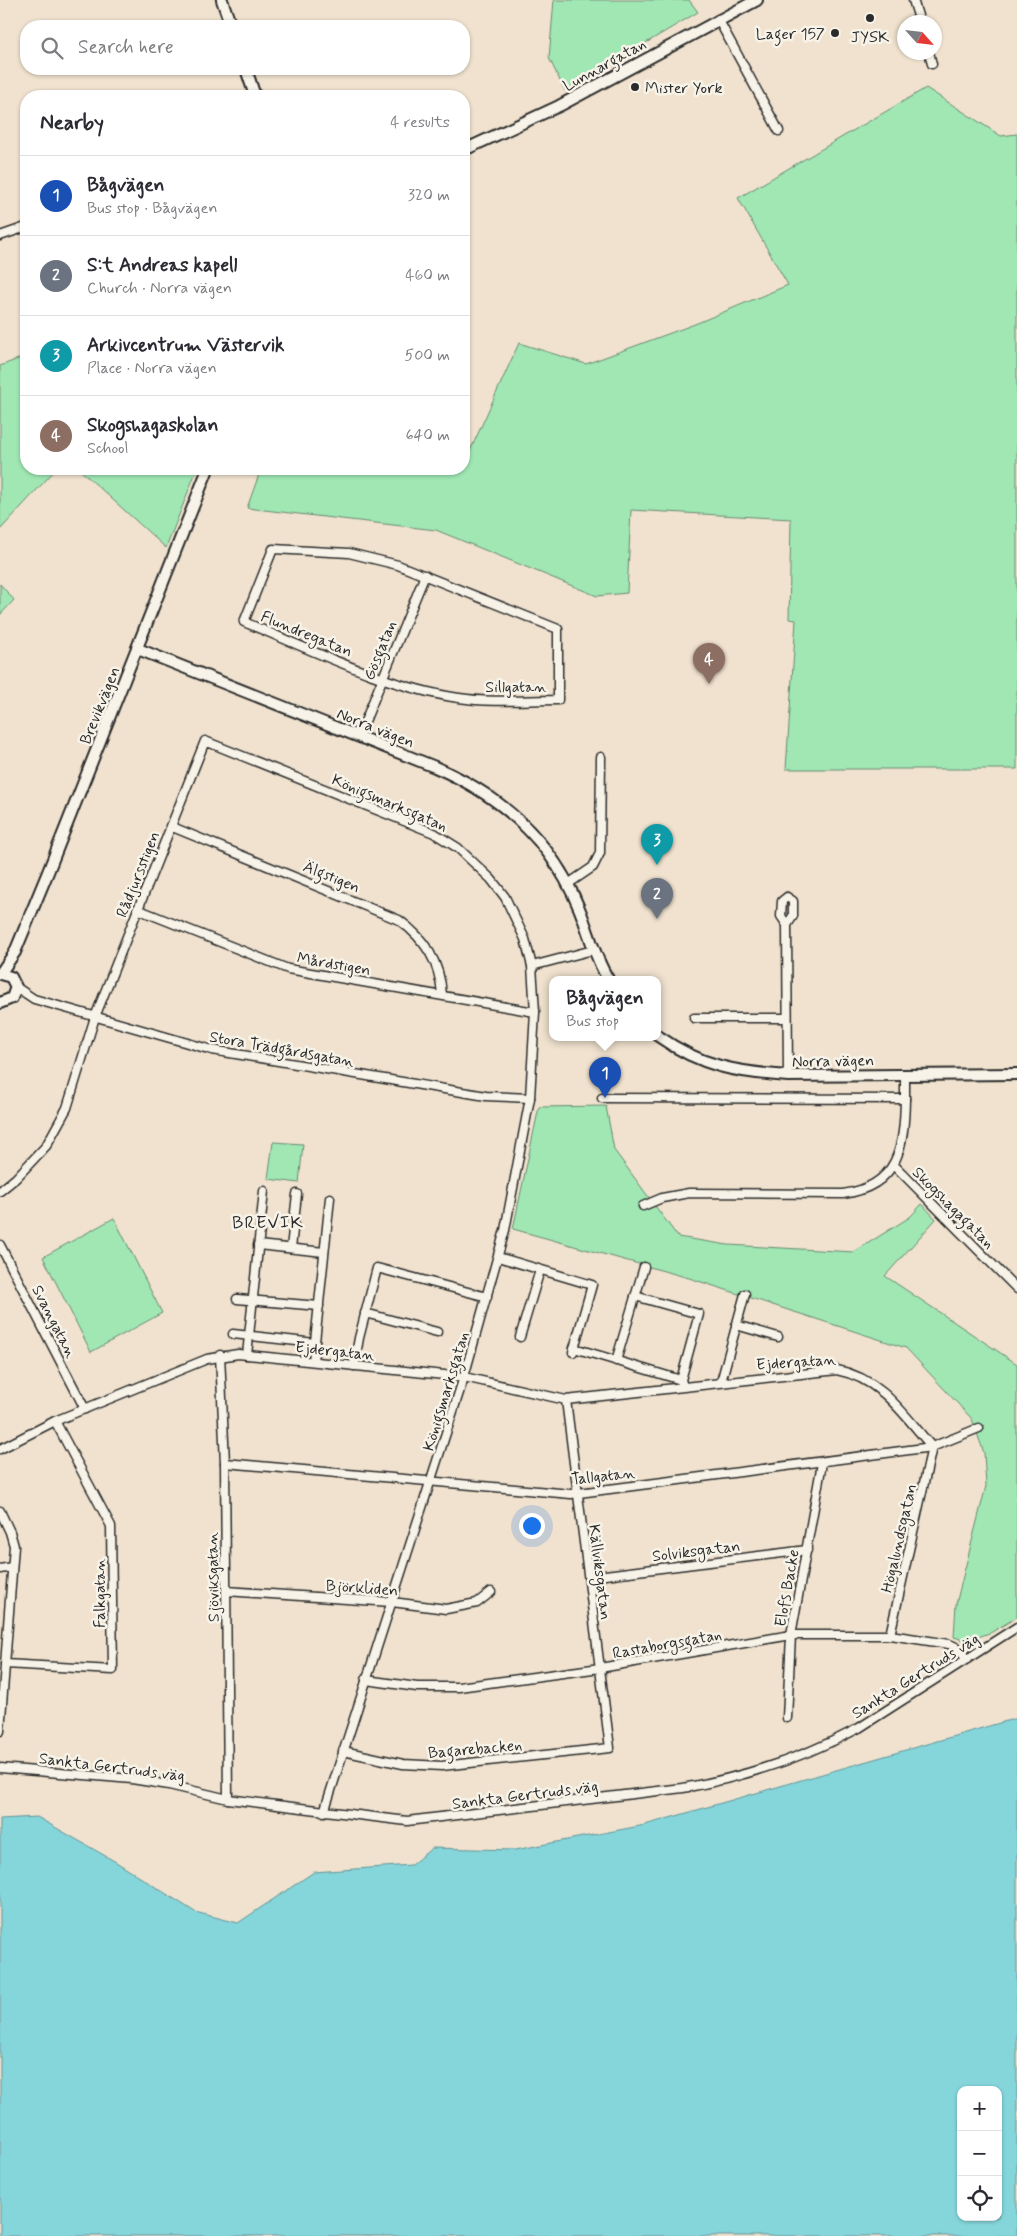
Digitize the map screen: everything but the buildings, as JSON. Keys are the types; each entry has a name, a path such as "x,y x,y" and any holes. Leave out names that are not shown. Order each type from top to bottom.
{"street":[{"name":"Lunnargatan","path":"470,147 559,106 757,0"},
{"path":"913,0 918,15"},
{"path":"222,2 229,20"},
{"path":"718,20 779,132"},
{"path":"931,60 932,64"},
{"path":"248,75 253,90"},
{"path":"0,236 20,229"},
{"name":"Brevikvägen","path":"0,974 15,952 206,475"},
{"name":"Flundregatan","path":"382,678 244,622 273,550 349,553 398,565 425,575"},
{"name":"Gösgatan","path":"359,736 425,575"},
{"name":"Sillgatan","path":"382,678 419,690 460,698 487,701 558,700 558,629 425,575"},
{"name":"Norra vägen","path":"138,648 454,776 496,800 515,815 532,833 547,851 568,884 580,909 593,950 606,976"},
{"name":"Rådjursstigen","path":"0,1191 33,1162 57,1129 67,1108 95,1017 205,741"},
{"name":"Königsmarksgatan","path":"205,741 434,833 458,848 476,862 505,897 525,939 532,966 535,1012 530,1098 505,1230 464,1377 324,1812"},
{"path":"568,884 593,866 600,853 601,757"},
{"name":"Älgstigen","path":"170,826 399,920 411,929 431,953 441,978 442,995"},
{"name":"Mårdstigen","path":"137,910 288,969 535,1012"},
{"path":"787,925 788,1076"},
{"path":"532,966 593,950"},
{"name":"Brevikvägen","path":"4,1003 15,984 15,952"},
{"path":"0,974 8,975 15,984"},
{"name":"Stora Trädgårdsgatan","path":"15,984 34,999 212,1050 486,1096 530,1098"},
{"name":"Stora Trädgårdsgatan","path":"4,1003 34,999"},
{"path":"694,1018 787,1018"},
{"name":"Norra vägen","path":"661,1038 676,1048 712,1065 750,1073 788,1076 1017,1074"},
{"path":"643,1206 662,1198 689,1194 843,1194 855,1192 874,1183 894,1165 902,1142 905,1074"},
{"path":"602,1098 905,1099"},
{"name":"Skogshagagatan","path":"894,1165 1017,1289"},
{"path":"247,1355 264,1190"},
{"path":"291,1248 297,1194"},
{"path":"313,1361 330,1198"},
{"name":"Svangatan","path":"0,1245 85,1409"},
{"path":"258,1245 324,1252"},
{"name":"Ejdergatan","path":"498,1257 592,1285 573,1350 616,1361 682,1383"},
{"path":"616,1361 644,1267"},
{"path":"354,1366 377,1268 486,1297"},
{"path":"520,1337 540,1270"},
{"path":"721,1382 745,1294"},
{"path":"635,1296 699,1314 682,1383"},
{"path":"237,1299 319,1306"},
{"path":"365,1313 438,1332"},
{"name":"Ejdergatan","path":"736,1325 778,1337"},
{"path":"233,1334 315,1343"},
{"name":"Ejdergatan","path":"0,1449 85,1409 220,1355 247,1355 464,1377 566,1400 682,1383 721,1382 820,1370 837,1370 865,1378 878,1387 932,1447"},
{"name":"Sjöviksgatan","path":"220,1355 225,1463 228,1798"},
{"name":"Källviksgatan","path":"566,1400 610,1748"},
{"name":"Falkgatan","path":"5,1664 113,1670 111,1526 55,1422"},
{"name":"Tallgatan","path":"225,1463 577,1493 932,1447 979,1428"},
{"name":"Högalundsgatan","path":"890,1634 932,1447"},
{"name":"Elofs Backe","path":"787,1718 792,1635 822,1462"},
{"path":"0,1511 14,1546 0,1731"},
{"name":"Solviksgatan","path":"588,1577 806,1550"},
{"path":"0,1569 12,1567"},
{"name":"Björkliden","path":"226,1591 392,1602 446,1609 477,1603 491,1592"},
{"name":"Sankta Gertruds väg","path":"0,1768 132,1780 169,1785 228,1798 392,1820 427,1820 683,1788 725,1780 764,1769 833,1742 859,1728 1017,1628"},
{"name":"Rastaborgsgatan","path":"366,1680 417,1688 438,1688 600,1668 792,1635 890,1634 949,1644 956,1647 967,1659"},
{"name":"Bagarebacken","path":"343,1751 403,1764 442,1766 610,1748"}],"green space":[{"path":"554,0 689,0 698,12 565,91 549,58"},
{"path":"926,88 1001,136 1017,134 1017,769 786,769 796,620 789,619 791,519 631,510 627,593 597,596 436,530 247,508 259,475 470,475 470,451 519,343 586,364 695,324 788,285 738,198"},
{"path":"20,358 20,475 50,475 0,530 0,366"},
{"path":"86,475 195,475 166,548"},
{"path":"0,584 14,600 0,615"},
{"path":"606,1106 614,1150 678,1237 728,1245 854,1252 910,1217 922,1204 936,1219 885,1276 1017,1364 1017,1617 992,1632 967,1641 954,1637 956,1604 986,1486 984,1453 972,1419 906,1348 689,1278 513,1229 539,1107"},
{"path":"273,1142 303,1144 299,1183 268,1179"},
{"path":"114,1218 162,1313 91,1352 43,1257"}],"water":[{"path":"1017,1718 1017,2236 0,2236 0,1819 37,1817 116,1862 195,1912 238,1923 314,1872 411,1865 432,1848 515,1850 645,1825"}],"place":[{"name":"JYSK","path":"870,18"},
{"name":"Lager 157","path":"835,33"},
{"name":"Mister York","path":"635,87"},
{"name":"Skogshagaskolan","path":"709,684"},
{"name":"Arkivcentrum Västervik","path":"657,865"},
{"name":"S:t Andreas kapell","path":"657,919"},
{"name":"Bågvägen","path":"605,1098"}],"district":[{"name":"BREVIK","path":"268,1222"}]}
